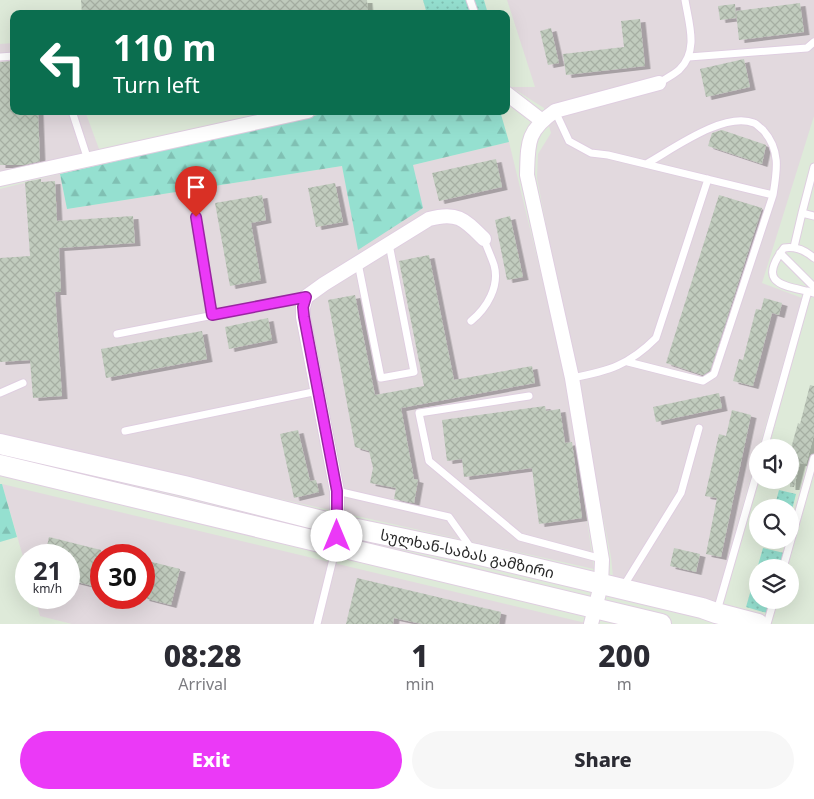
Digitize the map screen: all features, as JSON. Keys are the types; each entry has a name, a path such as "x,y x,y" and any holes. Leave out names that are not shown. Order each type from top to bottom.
{"main road":[{"name":"სულხან-საბას გამზირი","path":"0,444 184,486 338,525 476,554 702,608 758,624"},
{"name":"სულხან-საბას გამზირი","path":"0,466 336,547 593,616 661,624"}],"street":[{"path":"593,616 601,584 602,560 572,378 527,176 528,142 541,120 555,111 659,83"},
{"path":"510,96 541,120"},
{"path":"0,179 290,115"},
{"path":"336,547 338,525 337,491 304,317 303,307 306,297 429,219 439,216 452,216 465,220 484,239"}],"lane":[{"path":"659,83 678,70 689,57 692,44 686,0"},
{"path":"689,57 807,48 814,42"},
{"path":"555,111 568,141 591,153 608,155 772,195"},
{"path":"73,115 88,160"},
{"path":"628,362 703,381 714,374 772,195 778,167 771,139 755,123 732,121 714,126 646,164"},
{"path":"794,246 814,168"},
{"path":"572,378 596,374 628,362 642,352 656,338 708,179"},
{"path":"802,213 814,216"},
{"path":"196,217 212,315"},
{"path":"471,321 482,312 494,288 495,267 484,239"},
{"path":"358,263 381,378 414,372 389,244"},
{"path":"812,290 776,282 773,278 773,265 784,248 794,246 807,252 814,258"},
{"path":"780,253 812,290"},
{"path":"767,439 812,290"},
{"path":"117,334 306,297"},
{"path":"0,393 23,382"},
{"path":"125,431 318,391"},
{"path":"529,396 420,413 429,460 520,537 602,560"},
{"path":"622,589 681,492 699,428"},
{"path":"786,559 814,458"},
{"path":"716,613 752,489"},
{"path":"337,491 449,517 476,554"},
{"path":"317,624 336,547"},
{"path":"767,624 771,609"}],"shaded area":[{"path":"507,0 814,0 814,116 762,283 802,298 761,439 749,439 749,483 715,604 613,577 611,557 537,178 538,154 551,133 544,108 511,87 535,87"},
{"path":"10,43 10,115 86,115 99,149 0,172 0,44"},
{"path":"509,142 567,382 594,569 57,449 0,433 0,189 60,174 67,209 342,166 359,249 413,165"},
{"path":"2,484 590,624 72,624 40,616 38,609 80,609 80,544 19,544"}],"green space":[{"path":"423,0 484,0 487,10 426,10"},
{"path":"318,115 501,115 509,142 413,165 423,208 358,250 342,166 67,209 60,174"},
{"path":"0,484 2,484 17,537 0,542"},
{"path":"779,490 796,494 795,499 777,499"},
{"path":"763,549 784,553 782,559 760,559"},
{"path":"749,597 749,608 746,607"},
{"path":"753,609 768,609 767,613"}],"building":[{"path":"81,0 367,0 368,10 82,10"},
{"path":"800,3 804,32 739,40 736,11"},
{"path":"735,4 736,18 720,20 718,6"},
{"path":"640,19 645,66 566,75 563,54 624,47 621,21"},
{"path":"551,28 559,63 548,65 540,31"},
{"path":"744,59 750,87 706,97 700,69"},
{"path":"10,61 10,115 38,115 40,161 24,165 0,165 0,62"},
{"path":"722,130 766,145 762,164 708,146 712,133"},
{"path":"496,159 502,187 439,201 432,173"},
{"path":"41,179 41,182 55,181 57,221 133,216 135,243 59,248 61,292 55,292 62,396 33,398 30,360 0,362 0,258 30,256 25,182"},
{"path":"335,183 343,222 316,227 308,188"},
{"path":"262,195 266,220 251,223 261,280 230,286 215,203"},
{"path":"719,195 762,208 710,371 703,375 666,363"},
{"path":"510,216 523,277 507,280 495,220"},
{"path":"429,255 454,380 532,366 535,383 401,408 414,479 418,480 414,503 394,499 396,488 370,483 373,468 369,451 355,447 328,300 355,295 375,395 424,386 399,261"},
{"path":"764,298 782,303 779,315 772,313 753,386 733,381 739,359 743,360 756,309 761,310"},
{"path":"268,318 272,340 229,349 225,327"},
{"path":"202,331 207,359 106,378 101,349"},
{"path":"810,385 814,386 814,434 806,464 800,463 799,467 799,439 794,439 798,423 800,424"},
{"path":"719,393 722,408 656,422 653,407"},
{"path":"545,406 546,411 560,409 565,443 572,442 582,518 539,524 532,468 464,477 462,459 447,461 442,420"},
{"path":"732,410 751,415 721,557 706,554 717,498 705,496 719,434 726,436"},
{"path":"298,430 310,481 316,480 319,492 294,498 280,434"},
{"path":"49,537 77,544 47,544"},
{"path":"80,545 90,547 90,585 80,583"},
{"path":"674,548 700,554 696,572 670,566"},
{"path":"155,563 180,569 171,605 155,601"},
{"path":"357,578 501,612 499,624 422,624 394,618 393,624 346,624"}],"route":[{"path":"196,217 212,315 306,297 303,307 304,317 337,491 337,536"}]}
